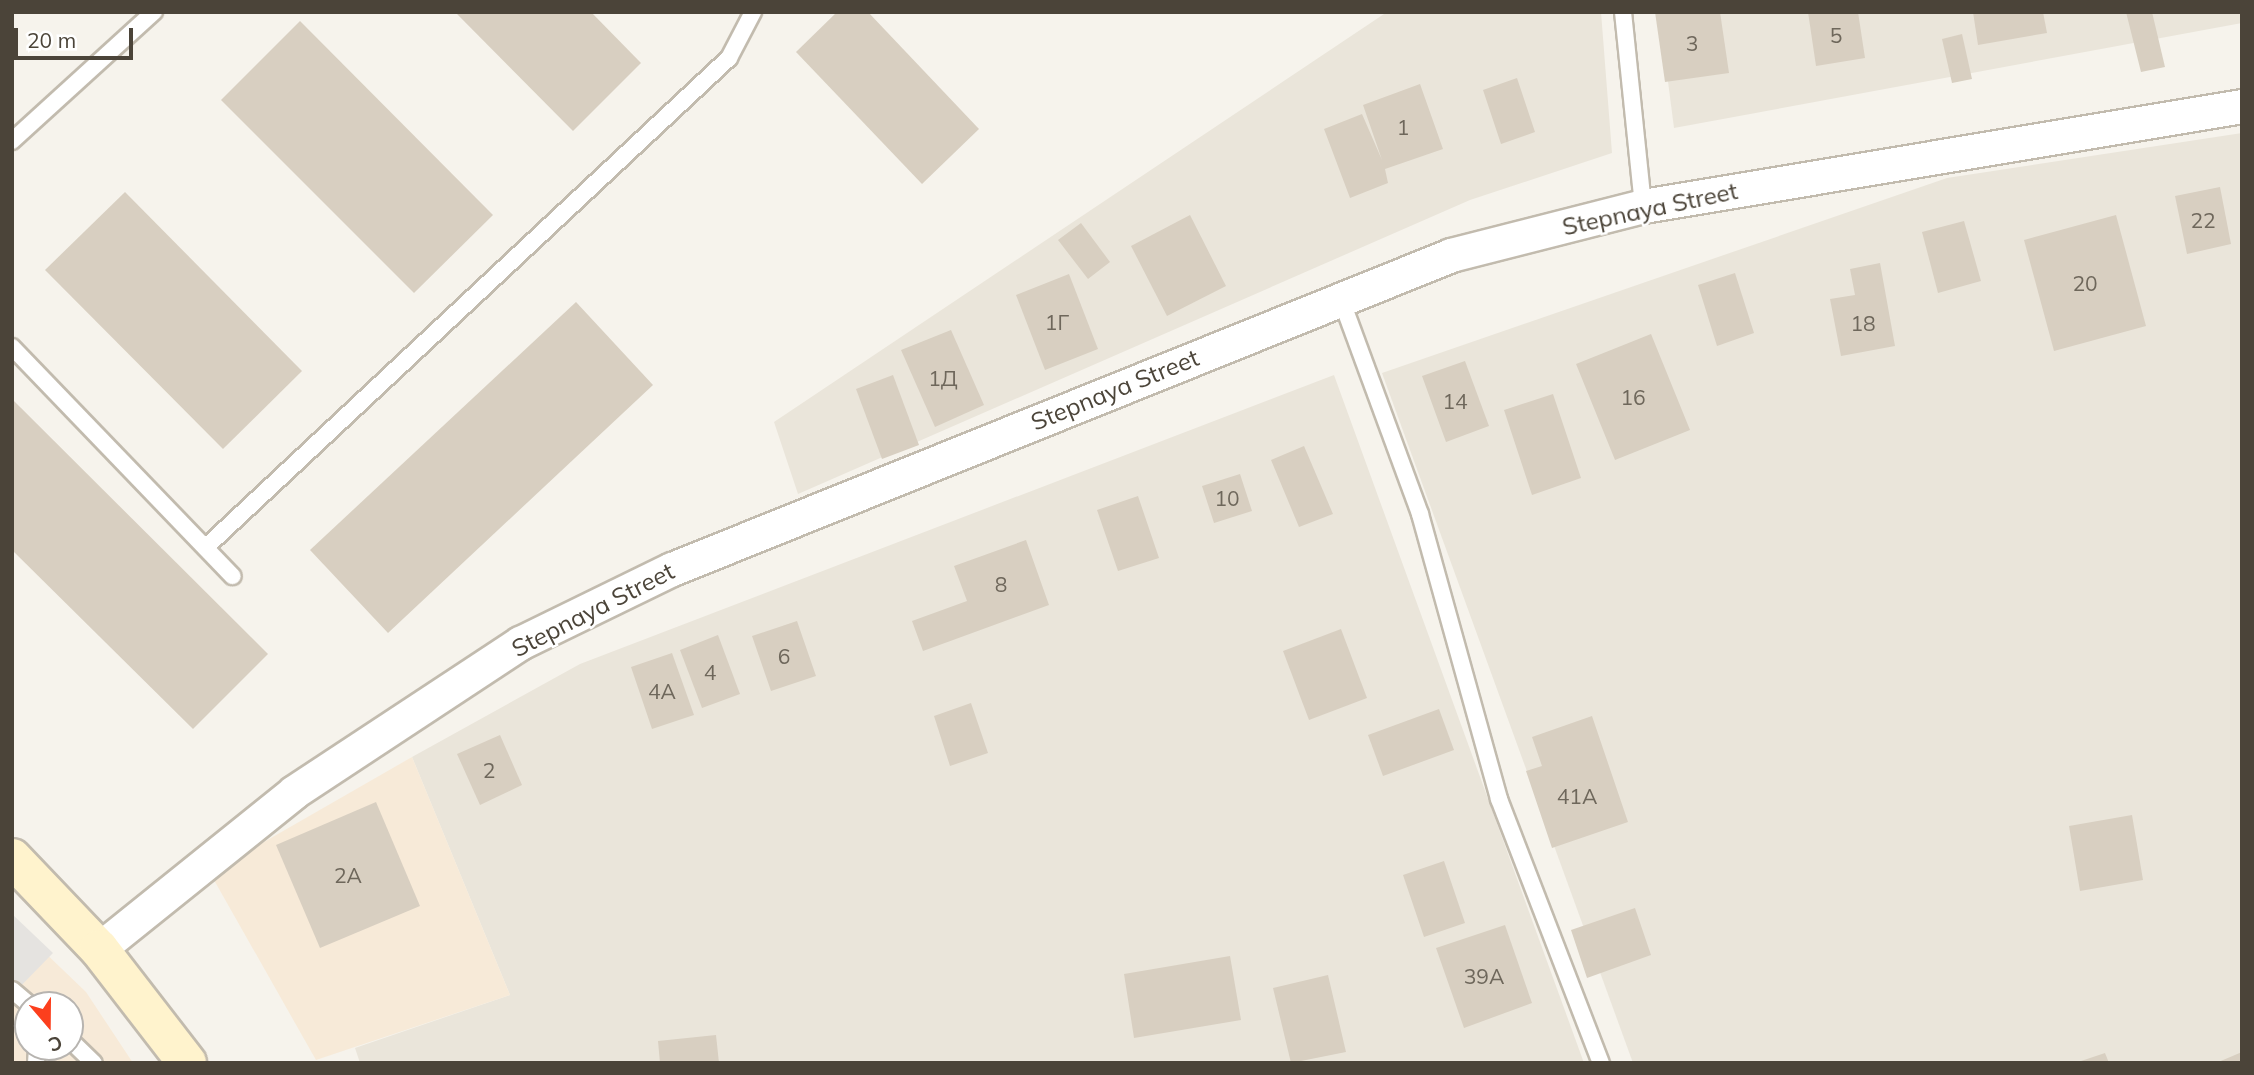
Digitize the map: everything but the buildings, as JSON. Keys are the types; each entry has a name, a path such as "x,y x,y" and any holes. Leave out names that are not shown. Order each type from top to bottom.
{"main road":[{"path":"12,858 99,949 187,1063"}],"street":[{"name":"Stepnaya Street","path":"99,949 294,792 520,643 672,569 1451,255 1643,206 2242,106"}],"lane":[{"path":"12,141 153,12"},
{"path":"205,547 729,58 753,12"},
{"path":"1623,12 1643,206"},
{"path":"1341,299 1420,514 1499,799 1601,1063"},
{"path":"12,347 232,576"}],"shaded area":[{"path":"1387,12 1601,12 1612,153 1470,200 798,494 774,422"},
{"path":"1659,12 2242,12 2242,23 1674,128"},
{"path":"2242,133 2242,1063 1633,1063 1382,373 1947,178"},
{"path":"1334,375 1584,1063 360,1063 355,1048 510,995 412,757 580,664"},
{"path":"412,757 510,995 316,1060 210,873"},
{"path":"12,914 53,953 12,995"},
{"path":"12,921 86,992 133,1063 12,1063"}]}
